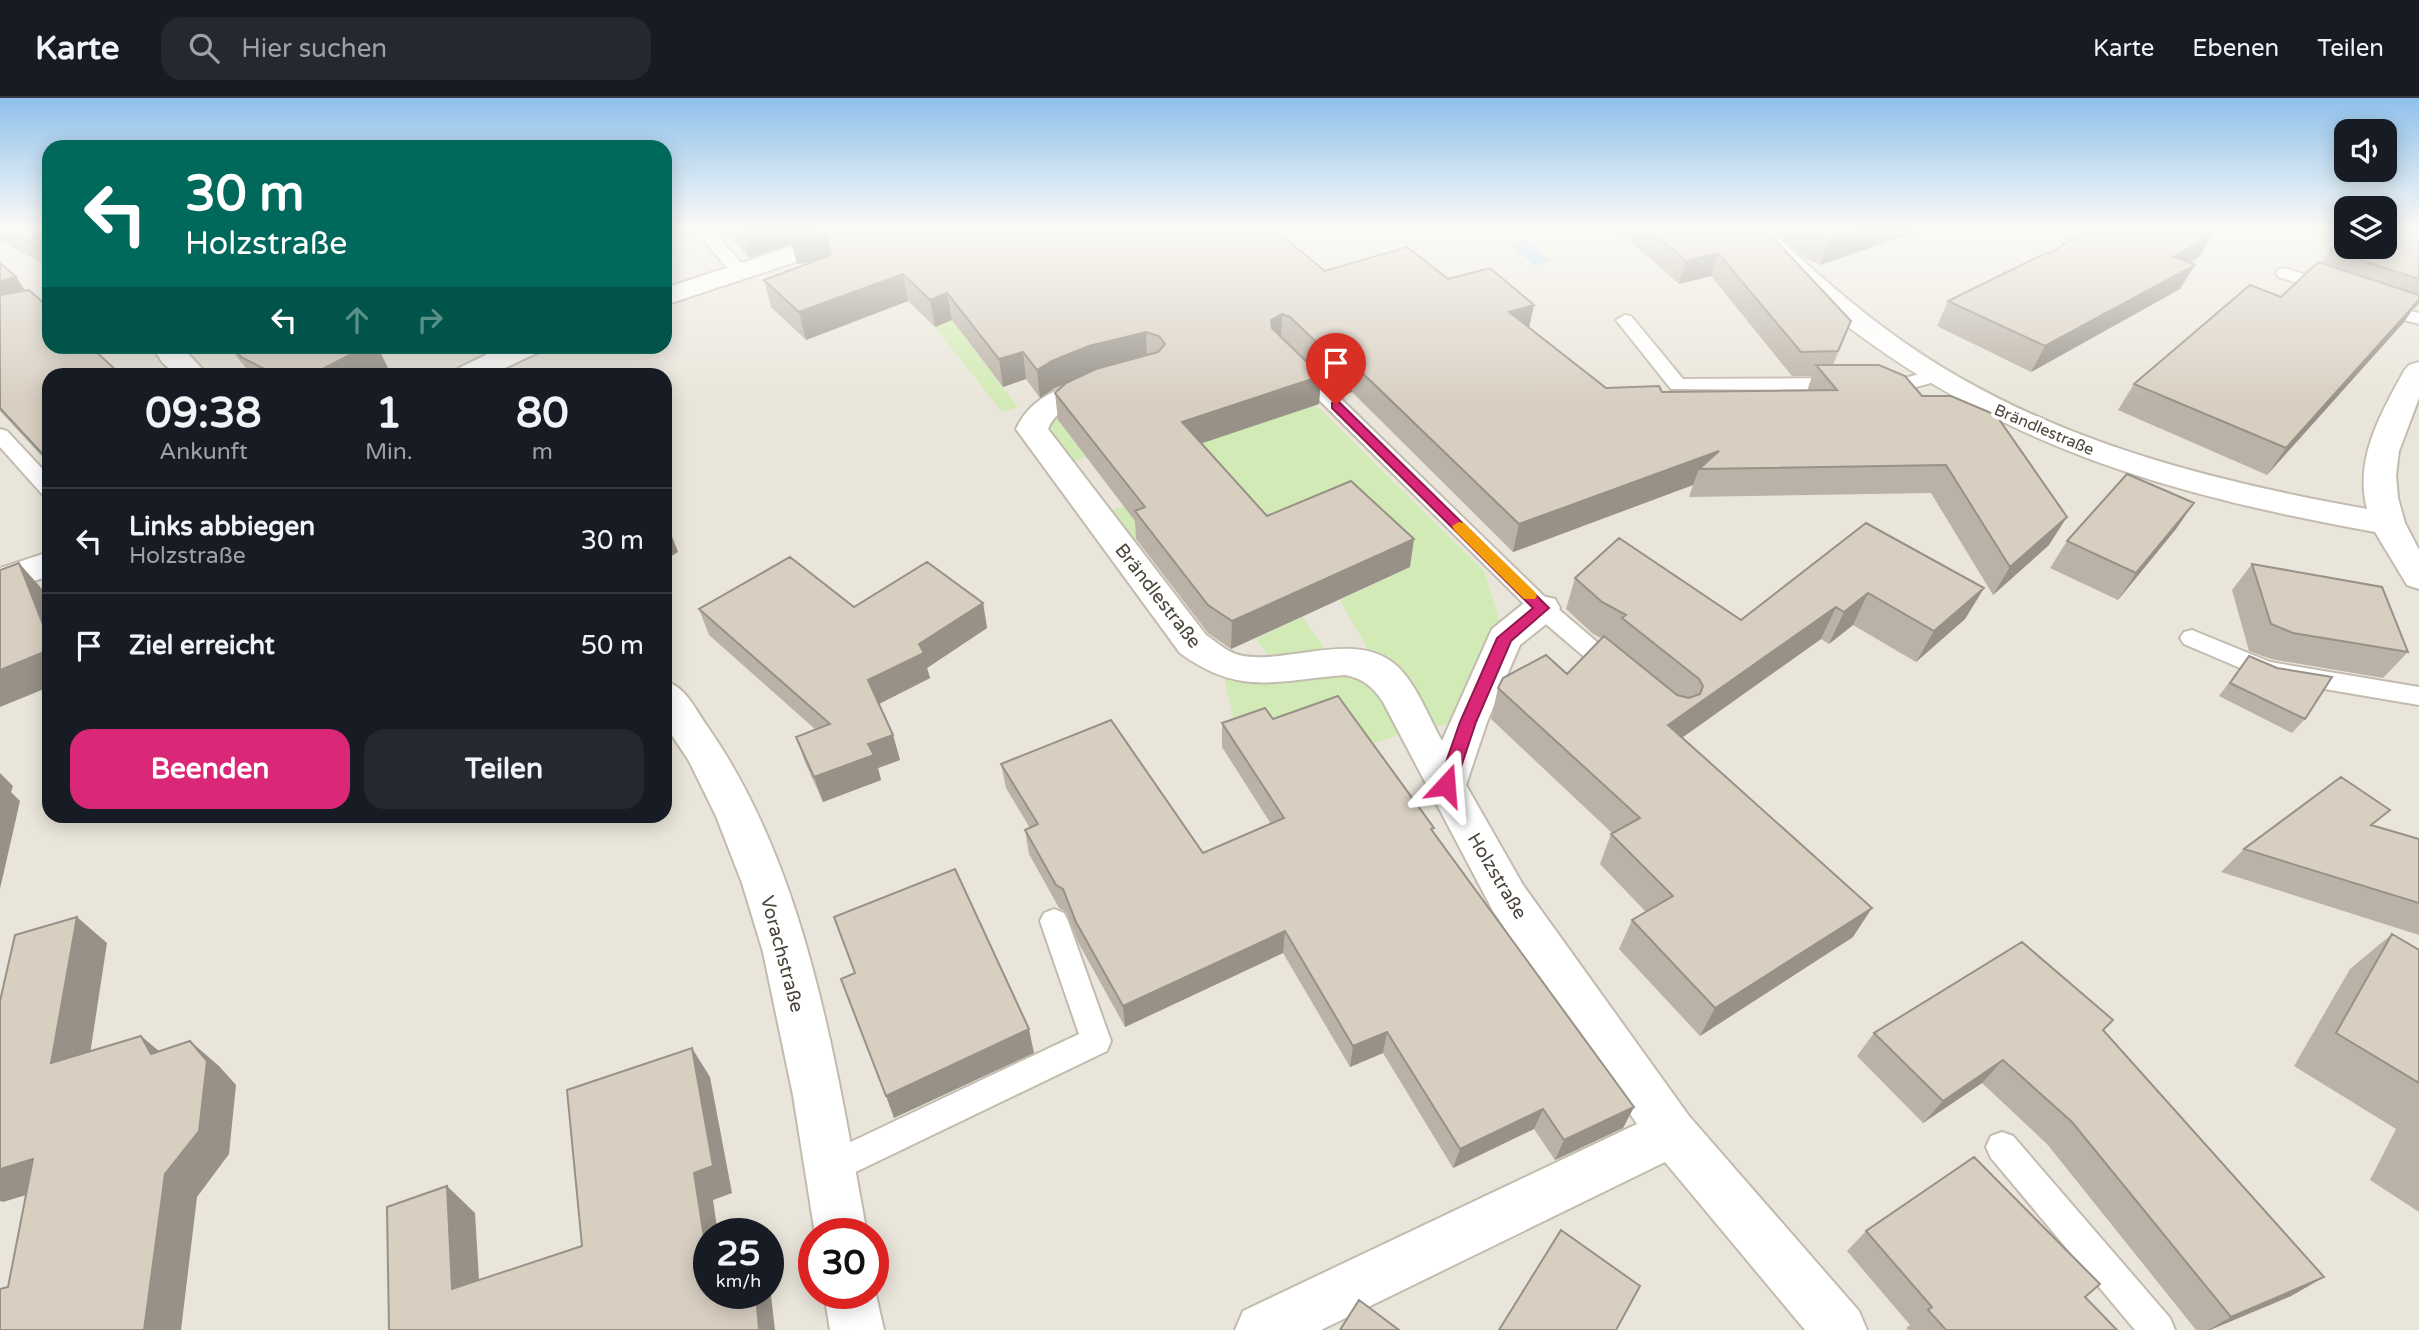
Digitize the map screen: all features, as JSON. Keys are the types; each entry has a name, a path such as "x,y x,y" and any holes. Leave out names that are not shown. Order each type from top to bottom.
{"street":[{"path":"672,296 698,286"},
{"name":"Brändlestraße","path":"1815,286 1855,321 1934,376 1981,403 2071,444 2118,461 2222,491 2300,509 2386,523"},
{"path":"171,354 185,368"},
{"path":"482,368 512,354"},
{"path":"2419,372 2382,447 2378,490 2386,523 2419,577"},
{"name":"Brändlestraße","path":"1136,375 1059,400 1045,408 1035,419 1032,429 1038,440 1193,644 1205,655 1242,671 1281,670 1335,662 1367,665 1383,676 1396,691 1446,785"},
{"path":"0,580 42,566"},
{"path":"1446,785 1468,722 1505,638 1542,608"},
{"name":"Vorachstraße","path":"672,706 713,769 751,845 792,986 817,1088 838,1218"},
{"name":"Holzstraße","path":"1446,785 1508,898 1672,1133 1840,1330"},
{"path":"1262,1330 1672,1133"},
{"path":"854,1309 857,1330"}],"lane":[{"path":"2322,286 2419,319"},
{"path":"1625,320 1678,385 1906,384 1934,376"},
{"path":"1280,350 1542,608 1633,684"},
{"path":"0,435 42,481"},
{"path":"2192,638 2266,670 2419,695"},
{"path":"830,1168 1096,1041 1054,921"},
{"path":"2002,1147 2158,1330"}],"shaded area":[{"path":"0,286 42,286 42,354 672,354 672,286 2419,286 2419,1330 0,1330"}],"green space":[{"path":"1041,286 1196,286 1484,571 1505,638 1468,722 1416,729 1357,749 1238,738 1221,664 1280,669 1255,639 1302,617 1335,662 1382,674 1340,600 1409,568 1156,532 1119,546 1096,516 1206,477 1066,431 1086,457 1058,466 1032,429 1079,393 1061,368 966,339 1018,407 1002,412 935,327"}],"building":[{"path":"771,286 869,286 799,312"},
{"path":"916,286 1512,286 1534,305 1509,312 1606,388 1659,386 1662,392 1837,390 1816,365 1879,365 1905,376 1922,396 1951,396 1996,415 2067,517 2010,567 1946,465 1699,469 1719,451 1519,524 1354,365 1344,368 1290,317 1282,314 1271,320 1272,328 1321,376 1182,422 1267,516 1351,481 1414,539 1232,621 1208,605 1135,511 1145,507 1055,393 1066,383 1096,369 1158,352 1165,344 1159,336 1146,332 1089,346 1037,370 1023,352 999,359 947,293 930,300"},
{"path":"1746,286 1819,286 1851,321 1838,351 1801,352"},
{"path":"1978,286 2155,286 2045,346 1948,301"},
{"path":"2248,286 2281,297 2292,286 2393,286 2419,295 2419,300 2286,448 2134,384"},
{"path":"29,290 42,302 42,354 99,354 114,368 42,368 42,453 0,408 0,295"},
{"path":"239,354 352,354 325,368 262,368"},
{"path":"2127,474 2194,503 2136,573 2067,541"},
{"path":"1866,523 1984,588 1934,631 1868,593 1844,612 1836,607 1668,725 1872,908 1715,1008 1632,920 1673,896 1611,834 1640,818 1498,688 1503,678 1546,655 1567,674 1604,636 1677,695 1689,698 1700,694 1703,686 1699,679 1622,618 1626,615 1602,602 1575,578 1619,538 1741,620"},
{"path":"790,557 854,607 927,562 983,603 919,644 924,653 868,680 893,735 868,744 874,755 814,777 796,737 830,724 699,609"},
{"path":"19,563 42,622 42,653 0,670 0,570"},
{"path":"2252,564 2382,587 2408,652 2293,633 2271,624"},
{"path":"2249,656 2277,668 2332,677 2305,719 2230,683"},
{"path":"1338,696 1434,828 1431,829 1634,1107 1564,1140 1543,1109 1460,1149 1387,1032 1353,1046 1285,931 1123,1006 1076,922 1063,889 1056,885 1025,830 1038,824 1001,764 1111,720 1203,853 1284,818 1222,723 1265,708 1273,719"},
{"path":"2341,777 2390,810 2371,825 2419,839 2419,903 2244,849"},
{"path":"955,869 1029,1029 886,1096 841,979 855,973 834,917"},
{"path":"77,917 51,1063 141,1036 151,1054 190,1041 207,1061 199,1131 165,1174 144,1330 0,1330 0,1289 8,1287 33,1159 0,1169 0,1001 15,935"},
{"path":"2392,934 2419,950 2419,1083 2336,1033"},
{"path":"2022,942 2113,1020 2103,1030 2324,1277 2231,1317 2072,1122 2003,1060 1943,1101 1874,1033"},
{"path":"692,1048 713,1166 694,1173 701,1218 693,1218 693,1309 757,1309 759,1330 389,1330 387,1207 447,1186 452,1289 582,1246 567,1090"},
{"path":"1974,1157 2100,1284 2085,1297 2117,1330 1946,1330 1928,1310 1932,1307 1866,1231"},
{"path":"1561,1230 1640,1286 1616,1330 1499,1330"},
{"path":"1359,1300 1399,1330 1340,1330"}],"slow traffic":[{"path":"1459,526 1529,596"}],"route":[{"path":"1336,405 1542,608 1505,638 1468,722 1446,785"}]}
